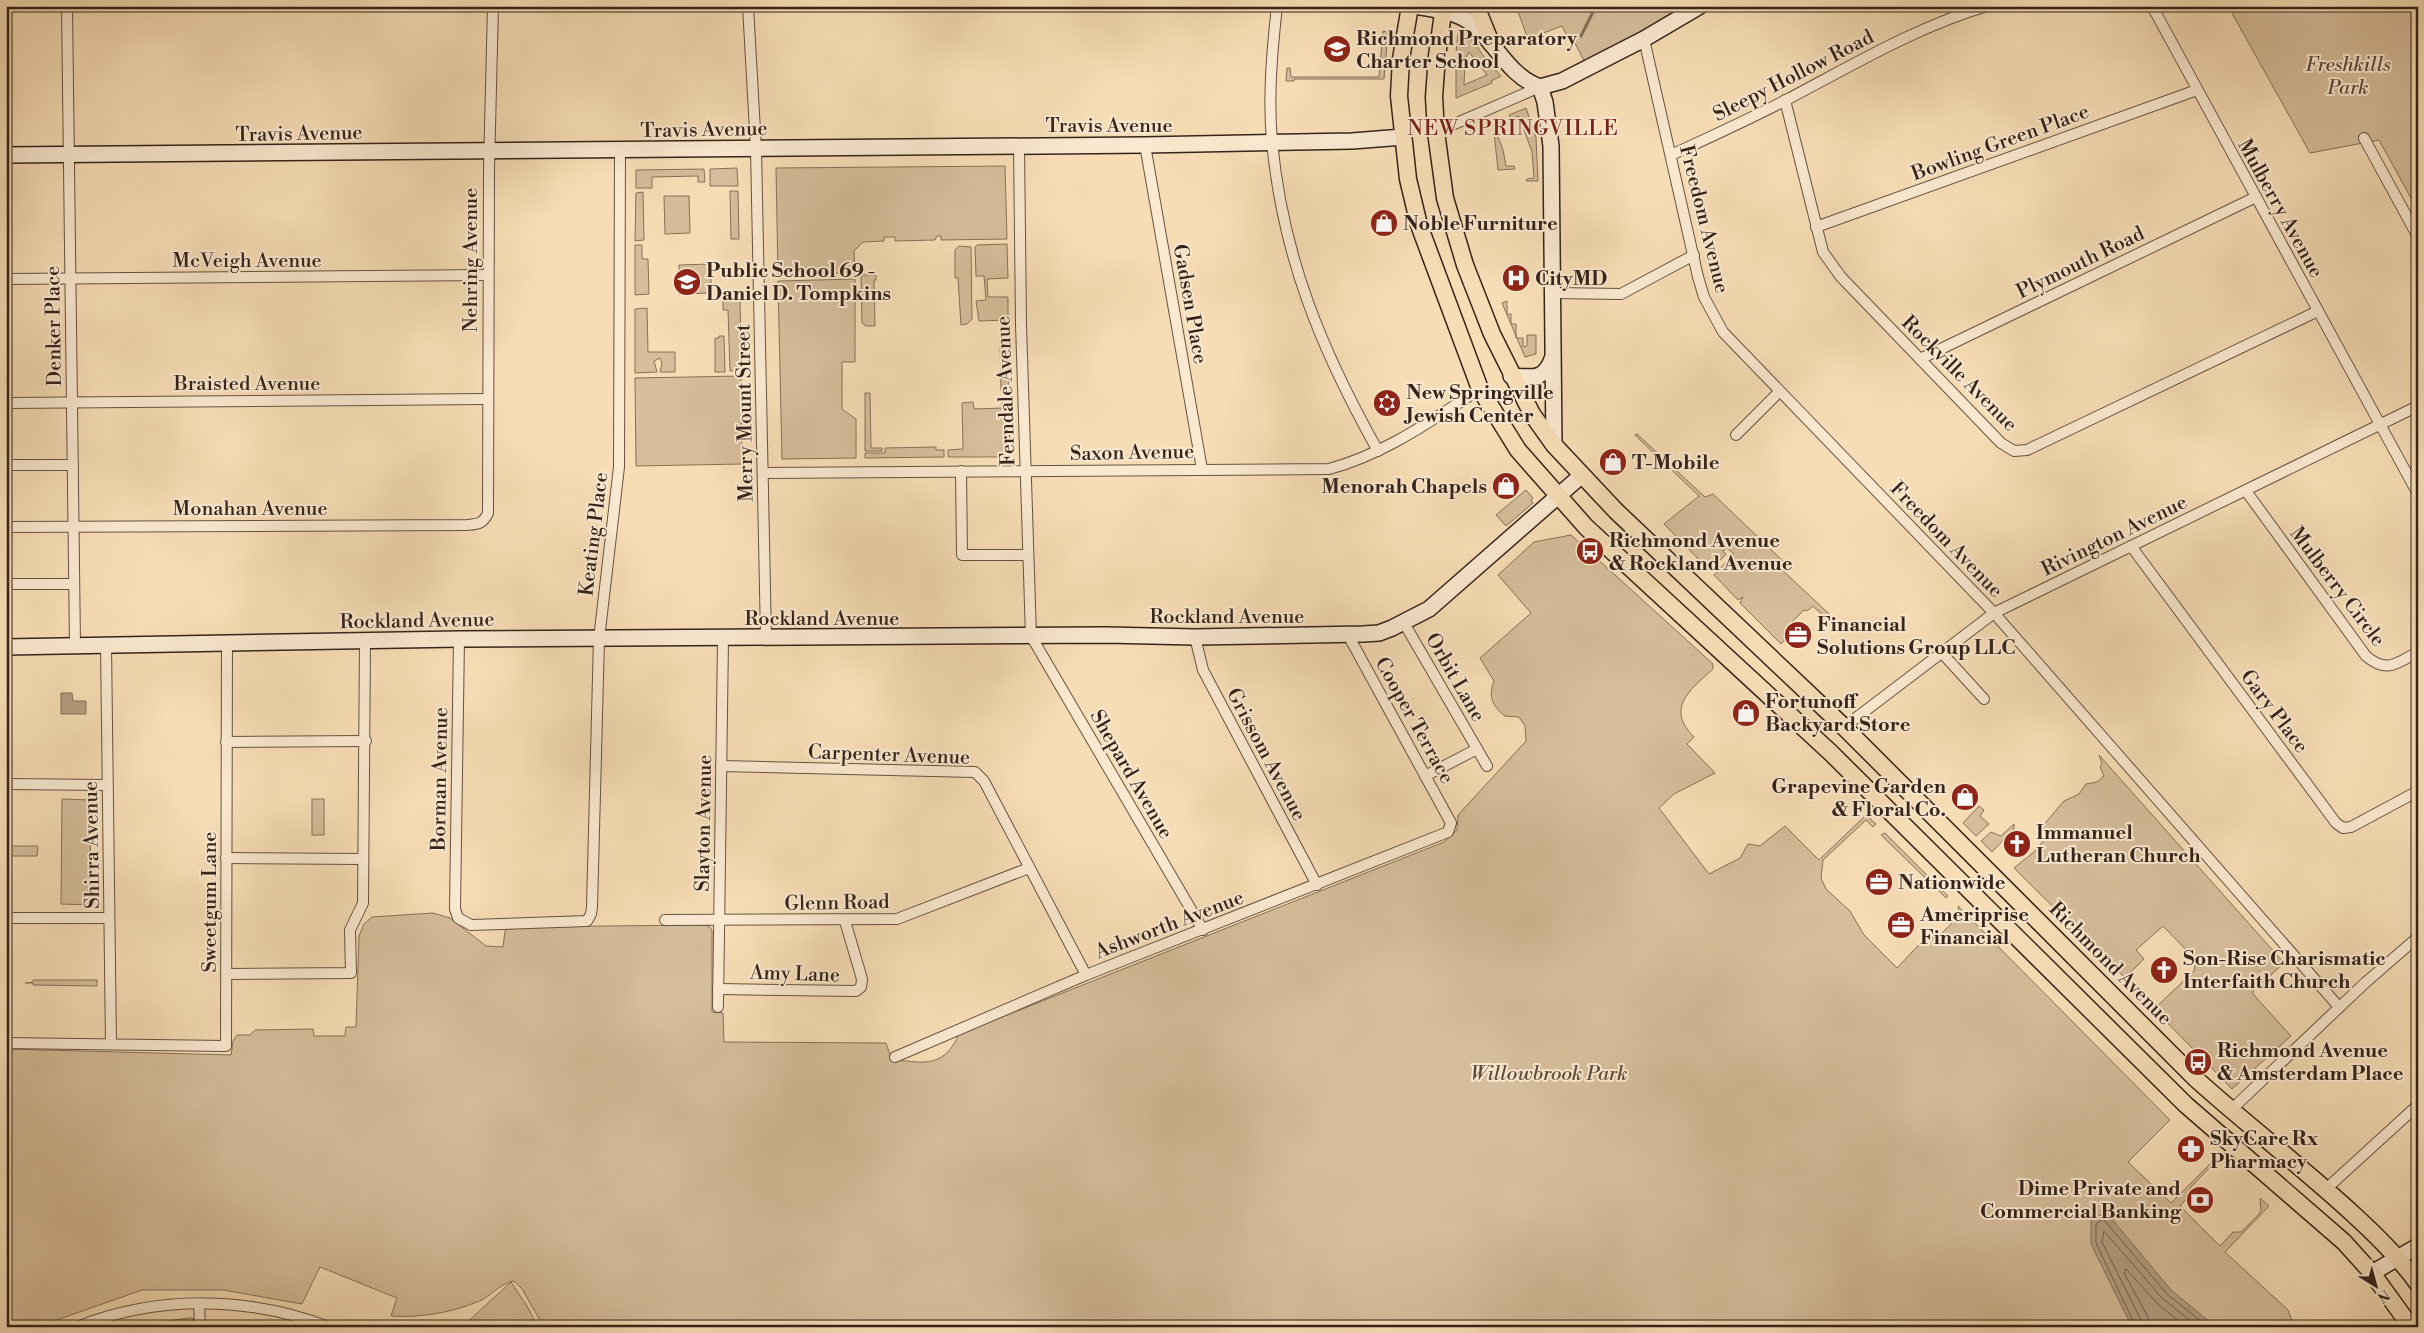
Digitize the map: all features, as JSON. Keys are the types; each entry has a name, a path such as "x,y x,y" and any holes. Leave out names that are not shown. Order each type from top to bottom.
{"main road":[{"path":"1410,6 1401,59 1399,96 1408,179 1419,225 1480,389 1518,450 1586,527 1832,753 2186,1105 2341,1240 2372,1273 2411,1327"},
{"path":"1476,6 1491,43"},
{"name":"Richmond Avenue","path":"1444,9 1437,56 1434,97 1436,132 1448,214 1492,334 1511,376 1532,414 1554,445 1678,571 1844,727 2196,1079 2326,1189 2397,1258 2418,1284"}],"street":[{"name":"Denker Place","path":"67,6 75,646"},
{"name":"Nehring Avenue","path":"488,513 489,151 493,6"},
{"name":"Merry Mount Street","path":"748,6 756,149 766,638"},
{"path":"1277,6 1271,64 1272,143 1289,240 1312,317 1340,382 1378,451"},
{"path":"1414,6 1444,9 1469,22 1491,43 1522,79 1540,86"},
{"path":"1436,132 1540,86 1562,81 1644,39 1700,6"},
{"name":"Sleepy Hollow Road","path":"1671,155 1786,100 1892,44 1964,13 1987,6"},
{"name":"Mulberry Avenue","path":"2152,6 2380,426"},
{"name":"Freedom Avenue","path":"1644,39 1698,277 1712,315 1734,346 1994,613 2339,1007"},
{"path":"1540,86 1545,102 1552,146 1554,445"},
{"name":"Bowling Green Place","path":"1816,227 2197,90"},
{"name":"Rockville Avenue","path":"1786,100 1823,252 1841,277 2001,443 2014,451 2027,450 2318,311"},
{"name":"Travis Avenue","path":"6,156 1145,145 1272,143 1403,137"},
{"path":"2364,138 2418,237"},
{"name":"Gadsen Place","path":"1145,145 1202,469"},
{"name":"Ferndale Avenue","path":"1019,146 1020,296 1031,636"},
{"name":"Keating Place","path":"458,918 472,925 585,921 588,920 592,907 599,638 619,467 620,150"},
{"name":"Plymouth Road","path":"1920,359 2256,197"},
{"path":"1552,294 1621,294 1694,254"},
{"name":"McVeigh Avenue","path":"6,279 488,275"},
{"path":"1511,376 1546,373 1553,358"},
{"name":"Saxon Avenue","path":"763,473 1329,469 1350,464 1378,451 1480,389"},
{"path":"1736,434 1779,392"},
{"name":"Braisted Avenue","path":"6,403 487,399"},
{"name":"Rivington Avenue","path":"1844,727 1994,613 2418,406"},
{"path":"2380,426 2418,494"},
{"path":"6,465 73,465"},
{"path":"961,471 962,556 1027,555"},
{"name":"Rockland Avenue","path":"6,647 459,639 1031,636 1195,638 1379,633 1404,623 1436,604 1582,475"},
{"name":"Mulberry Circle","path":"2246,491 2366,656 2374,663 2392,666 2418,652"},
{"name":"Monahan Avenue","path":"6,527 467,526 480,524 485,520 488,513"},
{"name":"Gary Place","path":"2131,546 2336,823 2343,828 2351,827 2418,791"},
{"path":"6,584 74,584"},
{"name":"Orbit Lane","path":"1404,623 1487,766"},
{"name":"Cooper Terrace","path":"1348,634 1451,823"},
{"name":"Shepard Avenue","path":"1031,636 1203,930"},
{"name":"Grissom Avenue","path":"1195,638 1203,670 1317,885"},
{"name":"Borman Avenue","path":"458,918 455,909 459,639"},
{"name":"Slayton Avenue","path":"718,1007 722,639"},
{"path":"227,974 351,973 350,930 364,903 365,641"},
{"name":"Sweetgum Lane","path":"111,1044 226,1046 227,643"},
{"name":"Shirra Avenue","path":"106,645 111,1044"},
{"path":"1942,653 1984,699"},
{"path":"226,742 366,741"},
{"name":"Orbit Lane","path":"1425,776 1477,749"},
{"name":"Carpenter Avenue","path":"721,766 971,771 979,775 1086,975"},
{"path":"6,784 108,785"},
{"name":"Ashworth Avenue","path":"895,1057 1086,975 1448,832 1451,823"},
{"path":"226,858 363,859"},
{"name":"Glenn Road","path":"665,920 845,921 898,919 1030,868"},
{"path":"6,918 109,918"},
{"name":"Amy Lane","path":"718,989 856,991 861,987 862,979 845,921"},
{"path":"2231,1110 2339,1007 2418,937"},
{"path":"6,1043 111,1044"},
{"path":"2326,1189 2418,1105"},
{"path":"2372,1273 2418,1246"},
{"path":"199,1304 200,1327"},
{"path":"77,1327 125,1311 151,1307 199,1304 254,1306 305,1318 328,1327"}],"green space":[{"path":"1516,6 1691,6 1584,61 1574,41 1568,38 1562,26 1528,39"},
{"name":"Freshkills Park","path":"2228,6 2418,6 2418,211 2379,140 2310,153"},
{"path":"1383,31 1388,32 1384,79 1294,79 1294,81 1286,81 1287,68 1290,68 1291,77 1379,77"},
{"path":"1467,32 1487,61 1475,60 1469,52 1466,58 1456,53 1458,34"},
{"path":"1456,58 1465,62 1464,85 1487,75 1480,66 1491,65 1501,76 1491,81 1492,83 1456,98"},
{"path":"1526,108 1536,137 1538,181 1526,181 1527,179 1534,178 1532,152 1519,116 1511,119 1509,115"},
{"path":"1500,120 1501,123 1494,126 1503,150 1506,166 1514,166 1515,169 1498,170 1493,123"},
{"path":"1005,166 1007,239 941,240 941,236 937,236 935,240 895,241 895,237 884,237 884,241 863,242 854,251 855,273 778,274 776,168"},
{"path":"737,168 738,186 710,186 710,169"},
{"path":"704,169 705,182 698,182 698,176 652,177 652,188 636,188 636,170"},
{"path":"730,191 738,191 739,239 731,239"},
{"path":"643,192 644,240 635,241 636,193"},
{"path":"664,196 689,196 690,233 665,234"},
{"path":"1007,244 1008,278 987,279 988,297 1008,297 1008,320 979,321 976,301 986,300 984,276 976,276 975,247 977,245"},
{"path":"635,245 642,245 642,259 648,259 649,294 635,295"},
{"path":"959,246 971,247 972,319 967,324 961,325 958,278 955,278 955,250"},
{"path":"711,264 711,293 679,294 679,265"},
{"path":"861,275 876,275 876,280 874,280 875,326 866,326 862,323"},
{"path":"855,279 855,362 842,362 842,409 856,419 856,458 782,459 778,281"},
{"path":"740,294 741,371 730,371 728,310 723,310 723,295"},
{"path":"1507,301 1507,314 1511,314 1511,324 1516,324 1516,336 1502,303"},
{"path":"647,308 648,352 675,352 675,372 660,372 662,363 660,358 654,361 657,372 635,373 635,309"},
{"path":"1527,335 1536,335 1536,354 1525,357 1517,338 1523,338 1523,347 1527,346"},
{"path":"719,336 724,336 725,372 715,372 715,338 719,338"},
{"path":"1000,339 1008,339 1009,391 1001,391"},
{"path":"741,376 742,464 636,466 635,378"},
{"path":"865,393 870,393 871,448 882,448 882,451 865,451"},
{"path":"1009,401 1010,457 948,457 948,450 963,449 962,403 973,402 974,409 1002,408 1002,402"},
{"path":"1637,434 1705,497 1713,494 1784,562 1780,568 1841,625 1834,631 1834,626 1813,606 1807,611 1804,610 1786,628 1791,633 1781,644 1740,603 1743,597 1738,600 1714,575 1734,554 1727,548 1723,551 1726,554 1710,571 1664,524 1699,496 1635,435"},
{"path":"936,447 936,450 944,450 944,457 865,458 865,453 885,453 885,448"},
{"path":"1526,490 1533,498 1531,500 1533,503 1506,526 1496,515"},
{"name":"Willowbrook Park","path":"1571,535 1713,664 1713,669 1689,692 1681,708 1686,727 1694,737 1687,744 1715,773 1674,794 1659,808 1709,874 1740,858 1748,844 1760,846 1785,826 1819,860 1866,815 1876,824 1873,827 1866,820 1823,860 1821,878 1826,889 1850,911 1864,935 1897,968 1929,934 1935,940 1960,915 1958,906 2170,1120 2128,1162 2171,1203 2214,1160 2215,1162 2190,1188 2191,1194 2180,1206 2220,1246 2233,1232 2241,1232 2259,1214 2261,1210 2260,1198 2269,1206 2225,1252 2288,1310 2294,1327 544,1327 522,1289 514,1281 503,1285 482,1300 467,1306 435,1314 391,1316 397,1298 320,1267 302,1304 223,1290 142,1290 37,1327 6,1327 6,1049 231,1055 233,1041 237,1035 250,1035 255,1030 313,1029 314,1036 345,1036 346,1027 356,1027 359,936 364,924 372,917 433,913 450,918 486,946 503,947 505,931 509,927 705,925 710,927 712,931 712,1012 723,1013 724,1042 886,1043 889,1053 897,1060 932,1061 945,1055 955,1043 959,1034 1444,842 1457,830 1458,815 1526,741 1525,726 1519,717 1505,716 1494,704 1491,691 1494,681 1480,658 1531,613 1498,575 1534,542"},
{"path":"2099,755 2284,963 2253,991 2253,994 2291,1036 2232,1089 2154,1009 2194,971 2196,960 2163,926 2136,950 2144,959 2125,978 2014,868 2034,852 2048,835 2041,828 2064,801 2079,794 2086,784 2097,782 2104,776 2100,767 2102,764"},
{"path":"62,799 91,800 90,881 95,882 94,905 61,904"},
{"path":"312,799 324,799 324,835 312,835"},
{"path":"1979,806 1984,810 1980,816 1989,824 1976,836 1963,823"},
{"path":"2014,824 2014,829 1992,852 1981,841 1991,832 2001,836"},
{"path":"1885,833 1948,896 1946,898 1881,835"},
{"path":"6,846 38,846 37,856 6,856"},
{"path":"33,980 97,980 97,986 33,985 33,983 25,983 33,982"},
{"path":"511,1282 538,1327 462,1327"},
{"path":"193,1318 194,1327 125,1327"}],"water":[{"path":"61,693 72,693 73,701 86,701 86,714 61,714"},
{"path":"2106,1212 2171,1290 2216,1327 2132,1327 2091,1244 2091,1220"}],"waterway":[{"path":"1581,36 1596,6"}],"place":[{"name":"Richmond Preparatory Charter School","path":"1337,49"},
{"name":"Noble Furniture","path":"1384,223"},
{"name":"CityMD","path":"1516,278"},
{"name":"Public School 69 - Daniel D. Tompkins","path":"687,282"},
{"name":"New Springville Jewish Center","path":"1387,403"},
{"name":"T-Mobile","path":"1613,462"},
{"name":"Menorah Chapels","path":"1506,486"},
{"name":"Richmond Avenue & Rockland Avenue","path":"1590,551"},
{"name":"Financial Solutions Group LLC","path":"1798,635"},
{"name":"Fortunoff Backyard Store","path":"1746,713"},
{"name":"Grapevine Garden & Floral Co.","path":"1965,797"},
{"name":"Immanuel Lutheran Church","path":"2017,844"},
{"name":"Nationwide","path":"1879,882"},
{"name":"Ameriprise Financial","path":"1901,925"},
{"name":"Son-Rise Charismatic Interfaith Church","path":"2164,970"},
{"name":"Richmond Avenue & Amsterdam Place","path":"2198,1062"},
{"name":"SkyCare Rx Pharmacy","path":"2191,1149"},
{"name":"Dime Private and Commercial Banking","path":"2200,1200"}],"district":[{"name":"NEW SPRINGVILLE","path":"1513,128"}]}
